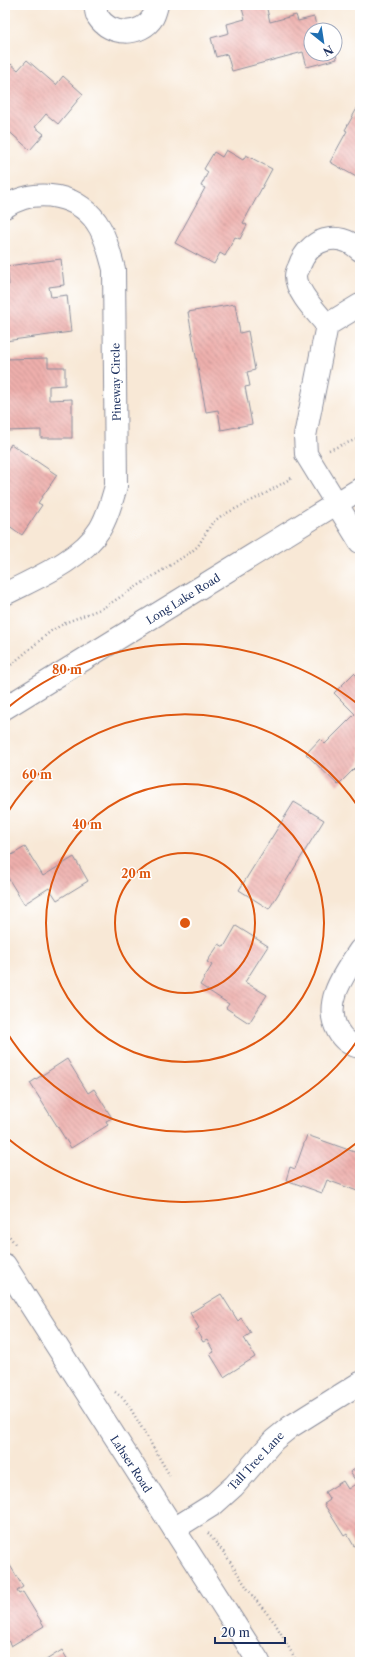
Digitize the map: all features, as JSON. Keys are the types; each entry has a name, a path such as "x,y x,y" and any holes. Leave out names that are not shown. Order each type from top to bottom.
{"street":[{"path":"95,5 98,17 111,30 129,32 142,28 153,17 157,5"},
{"name":"Pineway Circle","path":"5,206 13,201 32,195 53,195 70,200 87,211 100,227 106,241 114,269 116,478 116,486 108,512 100,530 86,545 64,562 5,594"},
{"path":"327,325 302,296 296,276 302,257 316,243 334,238 352,243 360,250"},
{"path":"360,305 327,325 305,436 306,454 360,542"},
{"name":"Long Lake Road","path":"5,708 360,489"},
{"path":"360,950 338,987 333,999 331,1013 339,1034 354,1046 360,1047"},
{"name":"Lahser Road","path":"5,1265 98,1413 259,1662"},
{"name":"Tall Tree Lane","path":"174,1529 214,1504 234,1486 274,1440 290,1427 360,1383"}],"path":[{"path":"328,450 360,438"},
{"path":"5,670 51,631 67,622 103,608 191,552 198,546 212,523 221,516 263,495 289,479"},
{"path":"205,1529 225,1554 251,1594 275,1623 297,1662"}],"building":[{"path":"241,5 266,5 270,22 296,15 298,21 314,17 315,22 303,22 303,52 232,71 227,54 216,57 211,38 229,33 227,24 245,19"},
{"path":"27,60 56,85 63,76 83,94 58,124 46,114 35,127 44,134 30,150 5,128 5,71 11,64 18,70"},
{"path":"306,62 326,62 307,67"},
{"path":"360,103 360,174 358,178 330,162"},
{"path":"226,150 243,160 246,155 272,169 243,223 247,225 240,239 235,237 225,256 220,253 214,264 175,243 205,188 201,186 208,172 204,169 214,152 222,157"},
{"path":"61,259 64,285 49,287 51,297 67,295 71,332 5,341 5,285 9,285 7,266"},
{"path":"235,304 240,333 248,331 255,370 247,372 250,386 245,387 252,424 221,430 218,410 206,412 188,312"},
{"path":"48,358 48,367 65,367 65,385 49,386 49,400 72,399 72,438 41,438 41,430 5,431 5,359"},
{"path":"11,444 57,475 38,503 42,505 22,535 5,523 5,454"},
{"path":"354,673 360,679 360,763 338,785 306,754 320,739 325,744 355,714 334,693"},
{"path":"294,802 324,820 269,909 239,890"},
{"path":"25,847 43,876 74,857 88,881 57,900 49,888 24,904 5,873 5,859"},
{"path":"236,926 268,946 245,982 267,995 249,1023 226,1008 229,1004 200,985 212,965 207,962 219,944 224,947"},
{"path":"67,1059 88,1093 94,1089 112,1118 106,1121 108,1125 71,1148 30,1083"},
{"path":"307,1135 360,1154 360,1192 327,1180 322,1193 286,1180 290,1167 295,1169"},
{"path":"221,1294 238,1321 241,1318 251,1333 244,1338 255,1357 224,1377 210,1354 214,1352 207,1340 203,1342 196,1330 199,1328 190,1313"},
{"path":"360,1466 360,1543 354,1546 347,1534 344,1536 324,1504 330,1500 325,1492 343,1481 348,1489 357,1483 350,1472"},
{"path":"5,1557 23,1587 17,1591 19,1594 23,1592 44,1626 11,1646 5,1635"},
{"path":"62,1650 69,1662 43,1662"}]}
